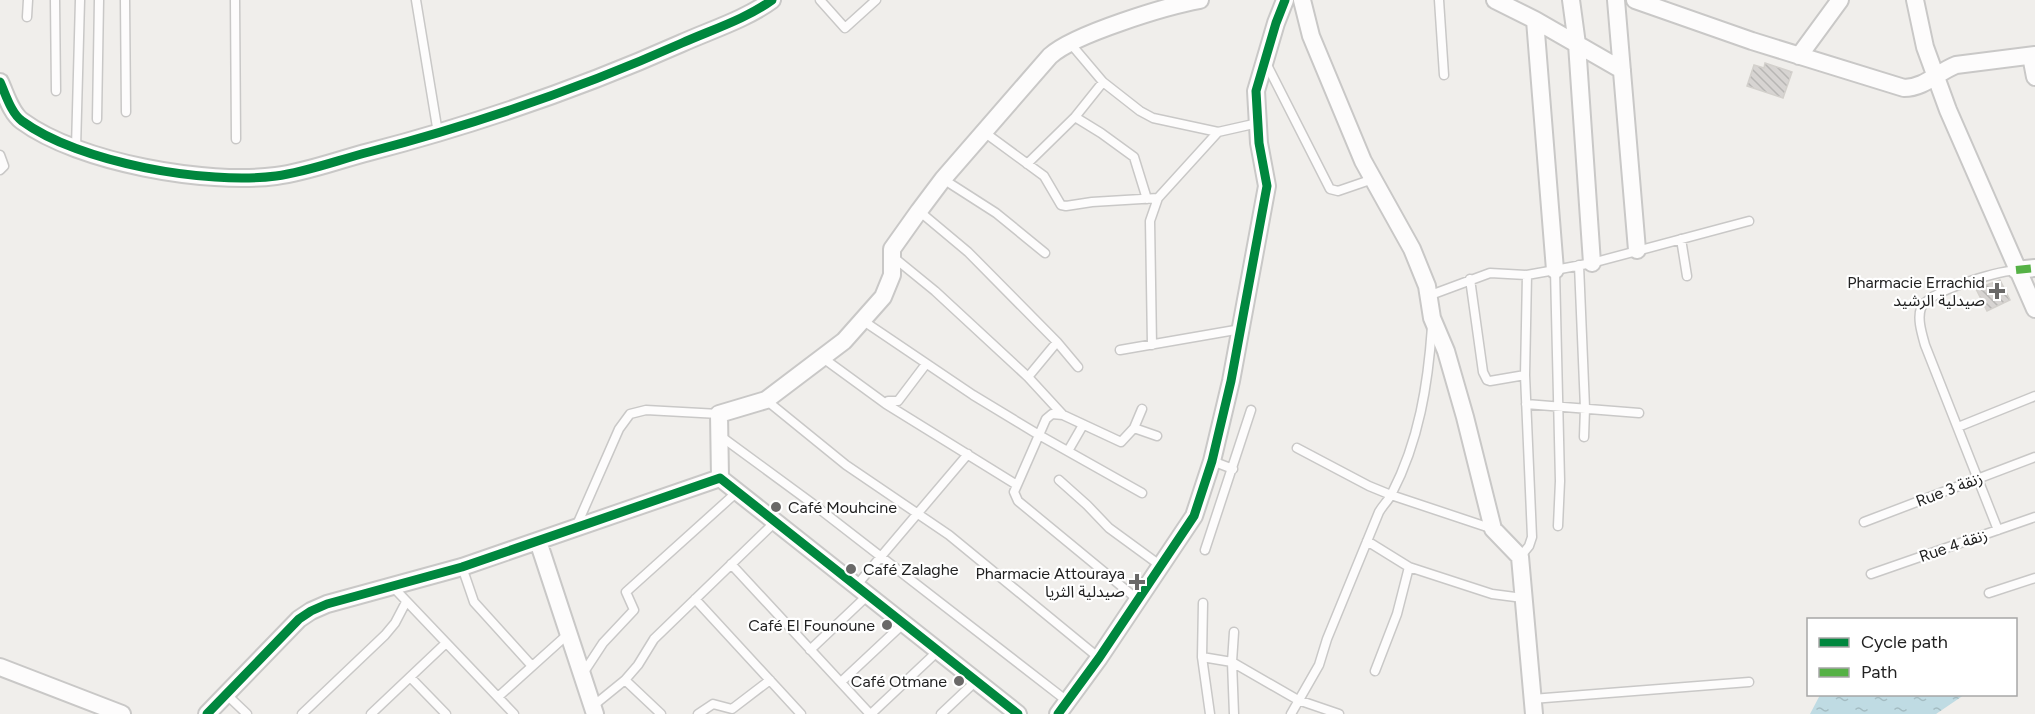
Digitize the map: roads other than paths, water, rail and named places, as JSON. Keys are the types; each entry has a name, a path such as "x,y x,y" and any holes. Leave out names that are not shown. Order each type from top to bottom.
{"street":[{"path":"0,82 11,108 22,121 76,148 112,159 170,171 208,176 275,176 438,133 562,93 672,47 751,12 772,0"},
{"path":"1018,714 720,478 719,414 766,400 844,341 882,297 893,269 893,248 919,211 1050,56 1070,44 1108,28 1151,13 1200,0"},
{"path":"1063,707 1099,658 1194,516 1212,461 1241,329 1267,186 1256,91 1285,0"},
{"path":"1302,0 1311,36 1363,161 1412,249 1427,286 1432,318 1446,351 1462,406 1493,529 1520,557 1532,706"},
{"path":"1495,0 1622,70"},
{"path":"1571,0 1577,44 1585,264"},
{"path":"1616,0 1637,250"},
{"path":"1636,0 1669,5 1799,56 1904,88 1920,85 1956,65 2033,56 2035,77"},
{"path":"1799,56 1840,0"},
{"path":"1915,0 1918,19 1935,75 2016,270 2035,309"},
{"path":"1535,20 1556,270"},
{"path":"2016,270 2035,268"},
{"path":"207,714 305,615 327,604 462,567 720,478"},
{"path":"538,541 593,710"},
{"path":"0,667 122,714"}],"lane":[{"path":"27,17 28,0"},
{"path":"55,0 56,91"},
{"path":"76,148 80,0"},
{"path":"97,119 99,0"},
{"path":"125,0 126,112"},
{"path":"235,0 236,139"},
{"path":"416,0 438,133"},
{"path":"820,0 845,28 876,0"},
{"path":"1439,0 1444,75"},
{"path":"1070,44 1103,82 1140,111 1153,118 1218,132 1258,123"},
{"path":"1265,62 1330,189 1338,191 1373,179"},
{"path":"1027,164 1076,117 1103,82"},
{"path":"1076,117 1134,157 1147,199"},
{"path":"984,132 1044,176 1061,205 1158,198"},
{"path":"1152,345 1150,221 1158,198 1218,132"},
{"path":"0,155 4,163 0,170"},
{"path":"944,179 996,213 1045,253"},
{"path":"919,211 968,252 1057,342 1078,367"},
{"path":"1428,296 1490,273 1527,275 1556,270 1749,221"},
{"path":"1681,239 1686,276"},
{"path":"892,256 935,291 1028,377 1063,415 1121,442 1134,428 1142,409"},
{"path":"1584,437 1585,264"},
{"path":"1556,270 1560,481 1558,526"},
{"path":"1998,530 1925,345 1920,329 1921,309 1929,299 1953,288 2016,270"},
{"path":"1520,557 1529,546 1532,537 1525,375 1527,275"},
{"path":"1470,279 1483,372 1490,381 1525,375"},
{"path":"1291,714 1319,664 1379,512 1391,495 1407,462 1422,413 1432,318"},
{"path":"862,320 926,364 1039,435 1142,493"},
{"path":"1120,350 1241,329"},
{"path":"1028,377 1057,342"},
{"path":"823,358 886,404 1017,485"},
{"path":"886,404 888,401 898,401 926,364"},
{"path":"1958,427 2035,396"},
{"path":"766,400 846,465 949,535 1099,658"},
{"path":"1526,404 1639,412"},
{"path":"576,528 619,429 630,414 646,410 719,414"},
{"path":"1206,550 1251,410"},
{"path":"1063,415 1049,416 1014,492 1018,501 1137,599"},
{"path":"1068,451 1083,425"},
{"path":"1134,428 1157,436"},
{"path":"719,435 882,556 1063,707"},
{"path":"1298,448 1369,486 1493,529"},
{"path":"810,650 862,590 882,556 968,454"},
{"name":"Rue 3 زنقة","path":"1864,522 2035,457"},
{"path":"1212,461 1233,469"},
{"path":"1059,480 1087,504 1109,528 1161,566"},
{"path":"582,675 603,643 634,610 626,592 737,492"},
{"name":"Rue 4 زنقة","path":"1871,574 2035,518"},
{"path":"593,710 638,665 654,639 775,522"},
{"path":"1367,541 1409,567 1492,594 1523,598"},
{"path":"731,564 871,714 939,650"},
{"path":"462,567 468,591 474,602 532,666"},
{"path":"1374,670 1397,614 1409,567"},
{"path":"1989,593 2035,578"},
{"path":"393,587 514,714"},
{"path":"695,599 801,714"},
{"path":"302,714 385,635 395,623 406,602"},
{"path":"1203,603 1202,657 1210,714"},
{"path":"841,682 904,623"},
{"path":"1234,632 1232,662 1234,714"},
{"path":"498,697 568,634"},
{"path":"372,714 446,643"},
{"path":"1202,657 1232,662 1298,700 1339,714"},
{"path":"410,677 446,714"},
{"path":"625,680 661,714"},
{"path":"698,714 712,705 732,709 771,680"},
{"path":"941,714 977,680"},
{"path":"1532,706 1749,682"},
{"path":"227,695 247,714"}],"water":[{"path":"1819,696 1963,696 1936,714 1810,714"}],"place":[{"name":"Pharmacie Errachid صيدلية الرشيد","path":"1997,291"},
{"name":"Café Mouhcine","path":"776,507"},
{"name":"Café Zalaghe","path":"851,569"},
{"name":"Pharmacie Attouraya صيدلية الثريا","path":"1137,582"},
{"name":"Café El Founoune","path":"887,625"},
{"name":"Café Otmane","path":"959,681"}]}
